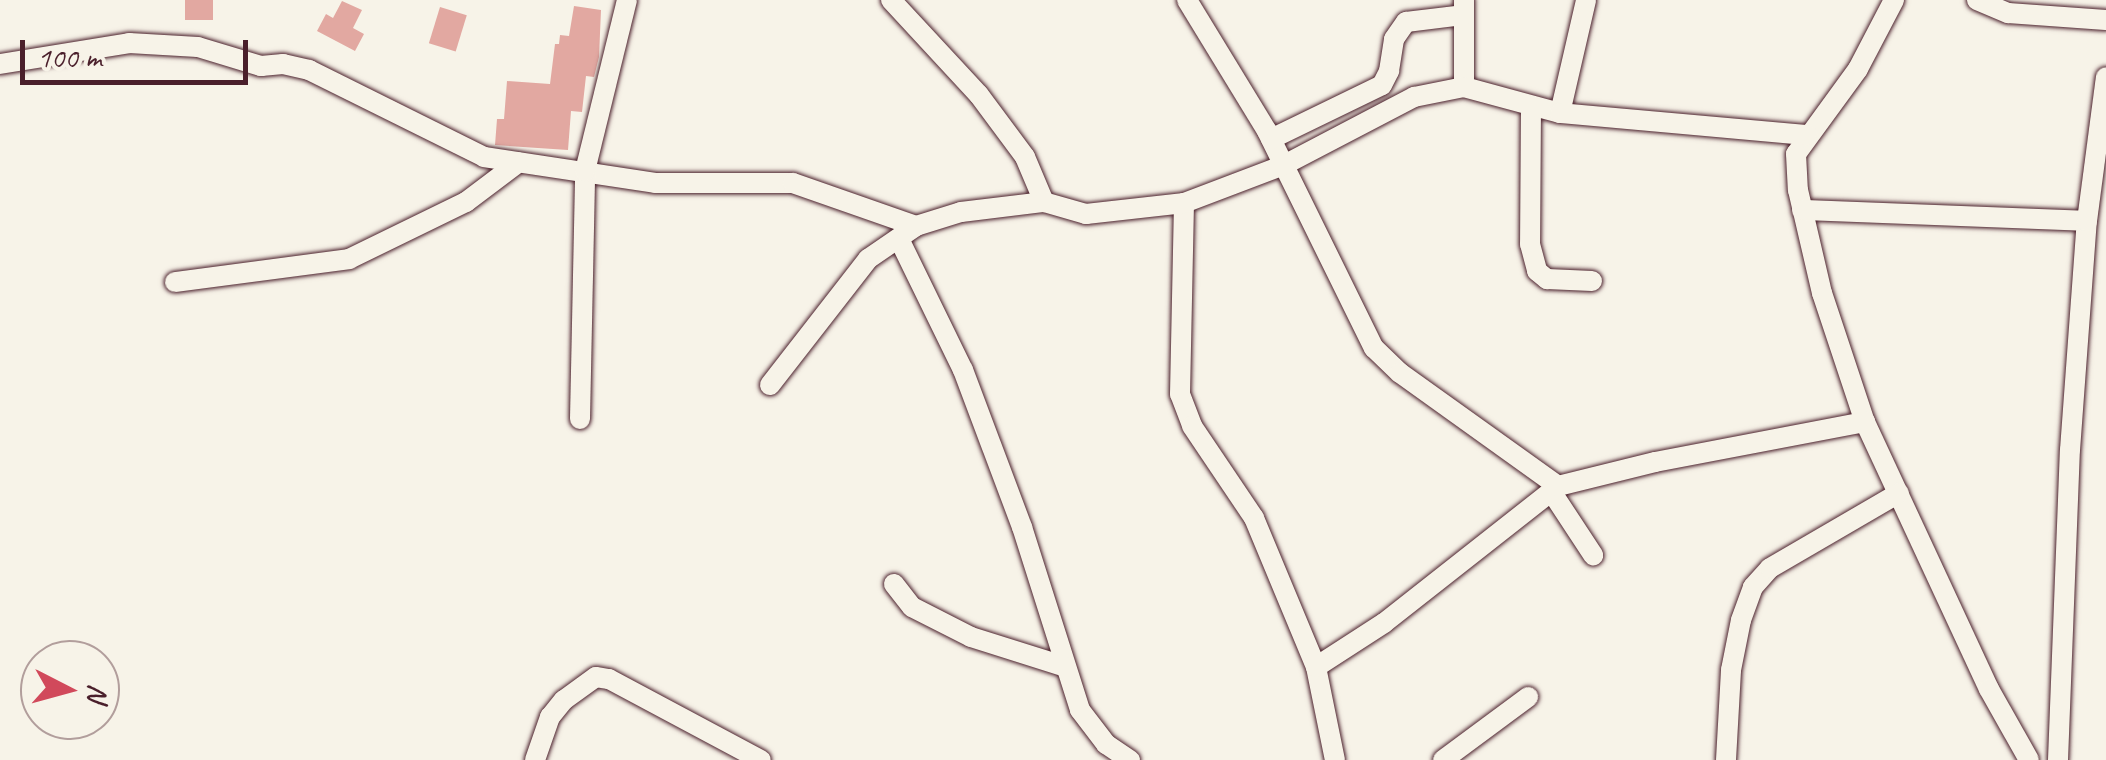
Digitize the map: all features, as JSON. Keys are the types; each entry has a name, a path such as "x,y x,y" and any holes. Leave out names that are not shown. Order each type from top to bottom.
{"street":[{"path":"580,419 585,171 627,0"},
{"path":"892,0 991,111 1026,157 1044,202"},
{"path":"1187,0 1271,140 1374,348 1444,406 1555,488 1593,556"},
{"path":"1560,113 1586,0"},
{"path":"1894,0 1858,70 1807,135 1794,167 1822,293 1865,422 1989,689 2029,760"},
{"path":"1977,0 2008,13 2106,20"},
{"path":"1271,140 1382,84 1389,72 1394,39 1406,22 1463,8 1464,87"},
{"path":"0,64 129,43 198,47 261,66 301,68 418,122 469,153 655,183 793,184 908,233 1022,527 1063,666 1091,728 1130,760"},
{"path":"2058,760 2070,450 2106,77"},
{"path":"770,385 868,259 908,233 961,212 1044,202 1086,214 1184,203 1284,165 1398,103 1464,87 1560,113 1807,135"},
{"path":"1530,107 1530,244 1537,271 1547,279 1592,281"},
{"path":"176,282 349,259 466,202 519,162"},
{"path":"1184,203 1180,394 1192,426 1254,518 1316,667 1335,760"},
{"path":"1802,210 2094,214"},
{"path":"1316,667 1384,624 1555,488 1655,462 1865,422"},
{"path":"1726,760 1731,670 1741,620 1754,588 1770,568 1899,493"},
{"path":"894,584 912,607 972,637 1063,666"},
{"path":"535,760 550,717 564,700 596,677 609,678 761,760"},
{"path":"1443,760 1528,697"}],"building":[{"path":"185,0 213,0 213,20 185,20"},
{"path":"342,1 362,10 353,28 364,34 355,51 317,31 326,14 333,18"},
{"path":"574,6 601,10 599,57 594,77 586,76 582,112 571,111 568,150 495,145 497,119 504,119 507,81 550,84 555,44 559,44 560,35 569,36"},
{"path":"440,7 467,15 456,52 429,43"}]}
